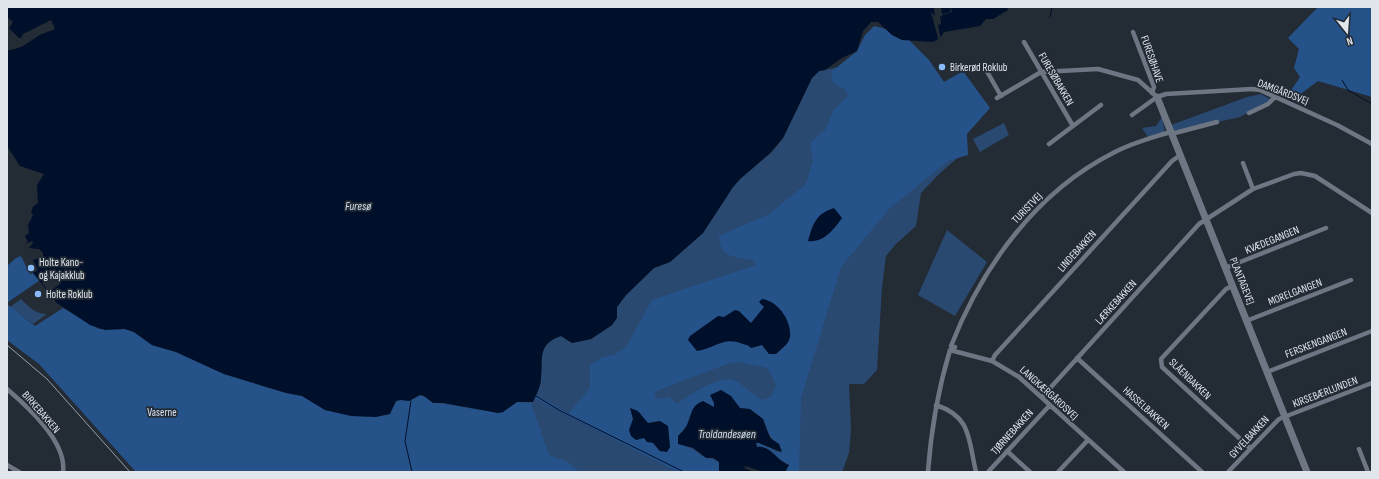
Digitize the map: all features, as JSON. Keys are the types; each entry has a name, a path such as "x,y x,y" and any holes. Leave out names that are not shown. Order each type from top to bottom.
{"street":[{"name":"FURESØHAVE","path":"1132,32 1154,86 1155,95"},
{"name":"FURESØBAKKEN","path":"1024,42 1073,126"},
{"path":"985,68 999,97 1047,70 1104,70 1138,80 1155,95 1132,115"},
{"name":"DAMGÅRDSVEJ","path":"1155,95 1252,89 1275,96 1337,125 1372,144"},
{"name":"PLANTAGEVEJ","path":"1155,95 1307,472"},
{"path":"1249,113 1268,104 1275,96"},
{"path":"1049,144 1101,105"},
{"name":"TURISTVEJ","path":"955,347 951,346 964,312 988,270 1019,229 1054,193 1076,175 1114,152 1170,133 1217,122"},
{"name":"LINDEBAKKEN","path":"992,361 995,355 1172,161 1179,156"},
{"path":"1243,164 1253,189"},
{"name":"LÆRKEBAKKEN","path":"1042,397 1199,224 1253,189 1294,174 1307,174 1315,176 1372,213"},
{"name":"KVÆDEGANGEN","path":"1225,268 1326,228"},
{"name":"MORELGANGEN","path":"1246,321 1351,280"},
{"name":"SLÅENBAKKEN","path":"1232,286 1226,289 1193,324 1161,359 1160,364 1250,448"},
{"name":"FERSKENGANGEN","path":"1267,372 1372,331"},
{"name":"LANGKÆRGÅRDSVEJ","path":"936,405 950,350 992,361 1019,377 1124,472"},
{"name":"HASSELBAKKEN","path":"1077,358 1202,472"},
{"name":"KIRSEBÆRLUNDEN","path":"1285,417 1372,383"},
{"name":"BIRKEBAKKEN","path":"7,389 40,422 54,440 62,457 63,472"},
{"name":"TJØRNEBAKKEN","path":"988,472 1050,404"},
{"path":"928,472 936,405 949,409 963,422 976,472"},
{"name":"GYVELBAKKEN","path":"1228,472 1275,422 1285,417"},
{"path":"1058,472 1088,440"},
{"path":"1359,449 1368,472"},
{"path":"1007,451 1030,472"},
{"path":"7,465 19,472"}],"shaded area":[{"path":"839,67 962,154 939,174 921,193 916,226 896,244 886,256 882,287 877,370 864,384 849,384 851,429 849,453 842,472 785,472 788,468 764,425 719,472 569,413 536,396 541,380 543,352 548,343 561,336 572,343 591,339 612,325 617,307 626,295 654,268 670,262 703,233 733,187 740,179 773,151 783,138 812,78 819,71","holes":["718,316 786,345 776,354"]},
{"path":"1261,94 1272,100 1240,117 1174,132 1171,125 1247,97"},
{"path":"1162,117 1165,132 1148,137 1142,128 1156,126"},
{"path":"1004,123 1009,135 980,152 973,139"},
{"path":"947,230 987,262 955,316 918,295"},
{"path":"21,299 39,313 47,314 33,324 10,307"},
{"path":"227,375 268,388 534,401 535,397 568,416 677,472 348,472"}],"green space":[{"path":"1318,7 1372,7 1372,97 1318,81 1295,98 1290,92 1300,77 1294,68 1299,49 1288,38"},
{"path":"874,26 886,29 899,38 909,40 929,60 944,82 963,71 990,108 967,134 968,155 948,161 889,209 841,267 801,398 799,472 785,472 789,464 780,460 766,448 757,447 756,443 759,443 781,453 779,444 768,433 762,418 757,414 740,408 731,396 711,399 714,403 714,407 708,405 689,416 687,425 678,436 684,446 704,457 719,462 719,472 677,472 535,398 534,400 536,395 569,413 590,388 590,365 603,357 614,355 626,347 652,300 756,265 753,260 735,257 725,252 722,249 719,236 769,214 806,184 813,160 810,143 826,129 833,111 848,96 846,90 833,83 831,72 857,51 865,35","holes":["842,218 824,238 808,241 812,225","759,302 782,311 789,329 788,339 782,349 776,354 769,354 762,345 755,348 733,341 701,350 718,316 724,317 739,311 750,324 764,307","740,362 767,368 776,386 771,397 762,400 736,381 730,379 714,382 689,395 677,404 669,397 661,399 654,397 655,392 659,390 727,364","630,409 638,412 648,423 660,421 668,426 670,444 660,451 653,443 644,438 636,440 631,436 629,430 633,419"]},
{"path":"21,256 30,274 33,273 40,280 7,303 7,266 16,258"},
{"name":"Vaserne","path":"7,304 35,326 63,308 99,329 125,329 134,332 152,345 176,352 224,374 286,393 302,396 325,410 364,417 376,417 391,412 394,405 399,400 411,401 420,395 435,403 501,413 517,402 529,403 532,401 531,403 549,455 568,462 580,472 136,472 39,364 7,340"}],"water":[{"name":"Furesø","path":"7,7 1007,7 1008,10 993,19 986,19 980,26 944,32 940,38 933,42 902,40 892,35 878,22 871,22 863,31 857,51 842,58 825,70 819,71 812,78 783,138 769,154 733,187 703,233 670,262 654,268 626,295 617,307 617,318 612,325 591,339 572,343 561,336 548,343 543,352 540,384 533,402 517,402 503,412 498,413 443,403 433,403 424,396 420,395 409,401 396,401 390,414 376,417 351,416 325,410 302,396 286,393 224,374 176,352 152,345 134,332 125,329 105,330 90,325 57,303 33,273 38,270 33,260 43,257 43,253 39,249 29,248 33,243 32,241 26,244 28,242 25,236 29,233 28,225 33,215 31,212 33,207 38,203 37,185 44,174 20,166 7,146 7,50 27,44 39,35 55,29 51,20 23,34 21,38 19,38 9,28 13,22 7,17"},
{"path":"834,208 842,218 836,227 824,238 808,241 813,225 819,217 828,210"},
{"path":"762,299 778,308 783,313 789,325 789,340 776,354 769,354 762,345 751,348 746,345 730,341 697,351 688,340 690,336 718,316 724,317 735,310 739,311 751,323 764,307 759,302"},
{"name":"Troldandesøen","path":"721,390 731,396 740,408 750,409 763,419 770,438 779,444 782,452 759,443 756,443 757,447 766,448 784,463 789,465 785,472 764,472 745,466 744,468 754,472 719,472 719,462 713,458 706,458 693,448 678,444 678,436 687,425 696,405 703,401 714,407 714,403 710,395"},
{"path":"630,408 638,411 648,423 660,421 668,426 670,447 667,452 660,451 653,443 647,442 644,438 636,440 631,436 629,430 633,419"}],"pier":[{"path":"934,7 941,7 942,14 950,12 951,7 952,12 942,15 942,19 940,16 941,24 938,25 941,40 939,42 931,12 935,16"},
{"path":"67,270 68,272 59,279 61,283 49,292 42,283 47,278 45,277 51,272 52,273 48,277 53,273 57,278"}],"waterway":[{"path":"1050,17 1052,7"},
{"path":"1342,80 1348,90 1372,104"},
{"path":"536,396 559,410 684,472"},
{"path":"411,401 405,441 412,472"}],"tram line":[{"path":"7,345 47,379 130,472"}],"place":[{"name":"Birkerød Roklub","path":"942,67"},
{"name":"Holte Kano- og Kajakklub","path":"31,268"},
{"name":"Holte Roklub","path":"38,294"}]}
